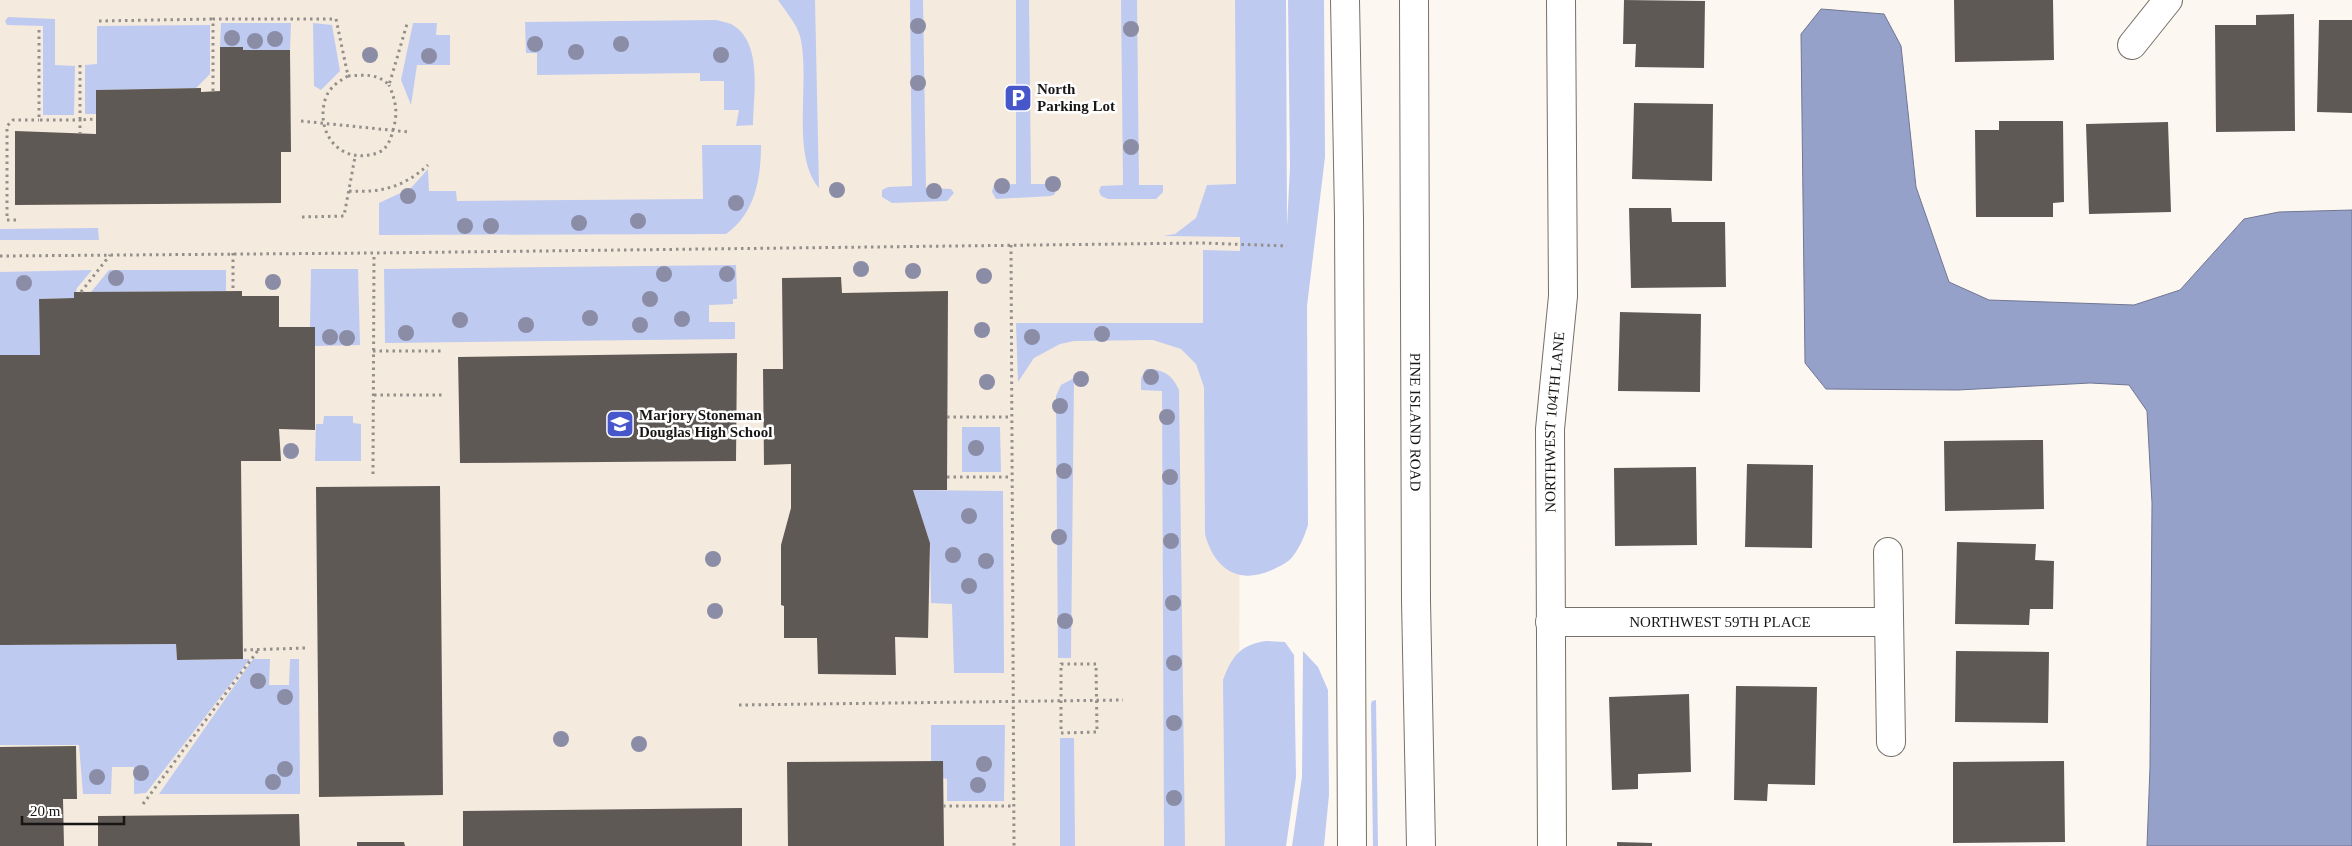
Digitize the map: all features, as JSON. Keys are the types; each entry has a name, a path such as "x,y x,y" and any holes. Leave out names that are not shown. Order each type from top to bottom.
{"main road":[{"path":"1346,0 1352,846"},
{"name":"PINE ISLAND ROAD","path":"1414,0 1416,601 1421,846"},
{"name":"NORTHWEST 104TH LANE","path":"1552,846 1550,429 1563,296 1562,0"},
{"path":"2132,45 2168,0"},
{"path":"1888,552 1891,742"},
{"name":"NORTHWEST 59TH PLACE","path":"1550,622 1889,622"}],"path":[{"path":"214,20 214,91"},
{"path":"99,21 336,20 348,76"},
{"path":"389,85 406,24"},
{"path":"39,30 39,120"},
{"path":"80,65 80,134"},
{"path":"368,75 381,77 389,85 396,102 393,131 389,145 380,152 355,157 340,151 328,139 324,123 326,96 334,84 348,76 368,75"},
{"path":"16,220 7,220 7,126 13,120 96,120"},
{"path":"301,121 409,132"},
{"path":"302,217 344,216 355,157"},
{"path":"349,191 375,192 391,188 412,179 428,165"},
{"path":"0,256 374,254 1202,243 1287,246"},
{"path":"1011,245 1014,846"},
{"path":"233,254 233,291"},
{"path":"373,474 374,254"},
{"path":"81,292 111,255"},
{"path":"373,351 443,351"},
{"path":"374,395 444,395"},
{"path":"947,417 1012,417"},
{"path":"947,477 1012,477"},
{"path":"244,650 305,648"},
{"path":"143,804 259,649"},
{"path":"1061,664 1096,664 1097,732 1061,733 1061,702 1061,664"},
{"path":"739,705 1123,700"},
{"path":"943,806 1014,806"}],"shaded area":[{"name":"Marjory Stoneman Douglas High School","path":"0,0 1235,0 1236,184 1240,214 1239,846 0,846"},
{"path":"778,0 815,0 819,188 810,174 805,156 803,137 804,74 800,36"},
{"path":"910,0 923,0 926,188 951,189 954,193 947,201 892,203 882,197 882,190 888,187 912,186"},
{"path":"1016,0 1029,0 1031,184 1053,184 1055,194 1051,196 996,199 992,192 994,185 1016,184"},
{"path":"1121,0 1137,0 1139,185 1163,185 1163,192 1156,199 1108,199 1101,196 1099,191 1101,186 1123,185"},
{"path":"1235,0 1286,0 1287,227 1290,166 1288,0 1324,0 1325,157 1307,306 1308,525 1300,545 1289,560 1274,569 1250,576 1239,575 1222,565 1215,557 1205,534 1204,387 1196,364 1181,349 1153,340 1074,341 1060,344 1034,358 1018,382 1016,323 1203,323 1203,250 1240,251 1240,237 1163,236 1175,234 1196,218 1207,185 1236,184"},
{"path":"1821,9 1884,14 1901,46 1916,187 1949,282 1989,300 2134,305 2180,290 2244,219 2279,212 2352,210 2352,846 2147,846 2150,767 2152,503 2147,411 2129,385 2090,383 1958,390 1826,389 1805,363 1801,34"},
{"path":"8,17 55,19 55,65 75,66 74,115 43,115 43,26 7,25 5,21"},
{"path":"716,20 731,24 741,32 748,43 752,56 755,85 753,125 736,126 739,110 724,110 724,81 700,81 700,73 537,75 537,53 526,53 525,22"},
{"path":"221,23 291,23 290,50 243,50 242,47 220,47"},
{"path":"313,23 332,25 340,71 321,90 314,86"},
{"path":"413,23 437,23 436,35 450,35 450,65 417,65 411,105 401,80"},
{"path":"210,25 210,74 196,88 96,90 96,114 85,114 85,65 97,64 97,26"},
{"path":"702,145 761,145 758,182 750,206 736,226 726,234 379,235 379,203 411,188 428,169 429,191 456,191 457,201 703,199"},
{"path":"98,228 99,240 0,240 0,229"},
{"path":"736,265 737,299 733,299 733,304 709,305 709,322 735,322 735,339 385,343 384,269"},
{"path":"311,269 358,269 360,345 315,346 315,327 310,327"},
{"path":"92,270 77,288 74,298 39,299 40,355 0,355 0,272"},
{"path":"109,270 226,270 226,291 91,292"},
{"path":"1146,369 1166,373 1179,390 1185,846 1164,846 1162,391 1141,390 1141,378"},
{"path":"1074,378 1071,658 1058,658 1056,396 1061,385"},
{"path":"324,416 353,416 353,423 361,424 361,461 315,461 316,424 323,424"},
{"path":"962,427 1000,427 1001,472 962,472"},
{"path":"913,490 1003,491 1004,673 954,673 952,604 931,603 930,543"},
{"path":"1266,641 1285,642 1294,655 1296,777 1286,846 1225,846 1223,680 1230,664 1238,653 1250,645"},
{"path":"176,644 177,660 250,659 146,793 134,794 134,767 112,767 111,794 83,794 79,745 0,745 0,645"},
{"path":"1303,651 1318,667 1328,690 1329,795 1324,846 1292,846 1302,777"},
{"path":"253,659 270,659 269,685 289,685 290,659 299,659 300,794 159,794"},
{"path":"1376,700 1378,846 1373,846 1371,704 1372,701"},
{"path":"931,725 1005,725 1004,801 947,801 947,779 943,778 943,761 931,762"},
{"path":"1060,738 1074,738 1075,846 1060,846"}],"building":[{"path":"1624,0 1705,1 1704,68 1635,67 1636,44 1623,44"},
{"path":"1954,0 2053,0 2054,60 1955,62"},
{"path":"2294,14 2295,131 2216,132 2215,25 2256,25 2256,15"},
{"path":"2319,20 2352,20 2352,113 2317,112"},
{"path":"220,47 243,47 243,50 290,50 291,152 281,152 281,203 15,205 15,131 96,134 96,90 201,88 201,92 220,91"},
{"path":"1634,103 1713,104 1712,181 1632,179"},
{"path":"1999,121 2063,121 2064,202 2053,203 2053,217 1976,217 1975,130 1999,130"},
{"path":"2168,122 2171,212 2089,214 2086,124"},
{"path":"1629,208 1671,208 1672,222 1725,222 1726,287 1631,288"},
{"path":"841,277 842,293 948,291 947,490 913,490 930,543 928,638 895,637 896,675 818,674 817,638 784,638 784,606 781,605 781,545 791,508 791,464 764,465 763,369 783,369 782,278"},
{"path":"242,291 242,296 279,296 279,327 315,327 315,430 279,429 281,461 241,461 243,659 177,660 176,644 0,645 0,355 40,355 39,299 74,298 74,292"},
{"path":"1620,312 1701,314 1700,392 1618,391"},
{"path":"737,353 736,461 460,463 458,357"},
{"path":"2043,440 2044,509 1945,511 1944,441"},
{"path":"1747,464 1813,465 1812,548 1745,547"},
{"path":"1696,467 1697,545 1615,546 1614,468"},
{"path":"440,486 443,795 319,797 316,487"},
{"path":"1957,542 2036,544 2035,560 2054,561 2053,609 2030,609 2029,625 1955,624"},
{"path":"1956,651 2049,652 2048,723 1955,722"},
{"path":"1736,686 1817,687 1815,785 1768,784 1767,801 1734,800"},
{"path":"1689,694 1691,772 1638,774 1638,789 1612,790 1609,697"},
{"path":"76,746 77,799 63,799 64,846 0,846 0,747"},
{"path":"943,761 944,846 788,846 787,762"},
{"path":"2064,761 2065,842 1953,843 1953,762"},
{"path":"742,808 742,846 463,846 463,811"},
{"path":"299,814 300,846 98,846 98,816"},
{"path":"357,842 404,842 405,846 357,846"},
{"path":"1617,842 1652,843 1652,846 1617,846"}],"place":[{"name":"North Parking Lot","path":"1018,98"},
{"name":"Marjory Stoneman Douglas High School","path":"620,424"}]}
